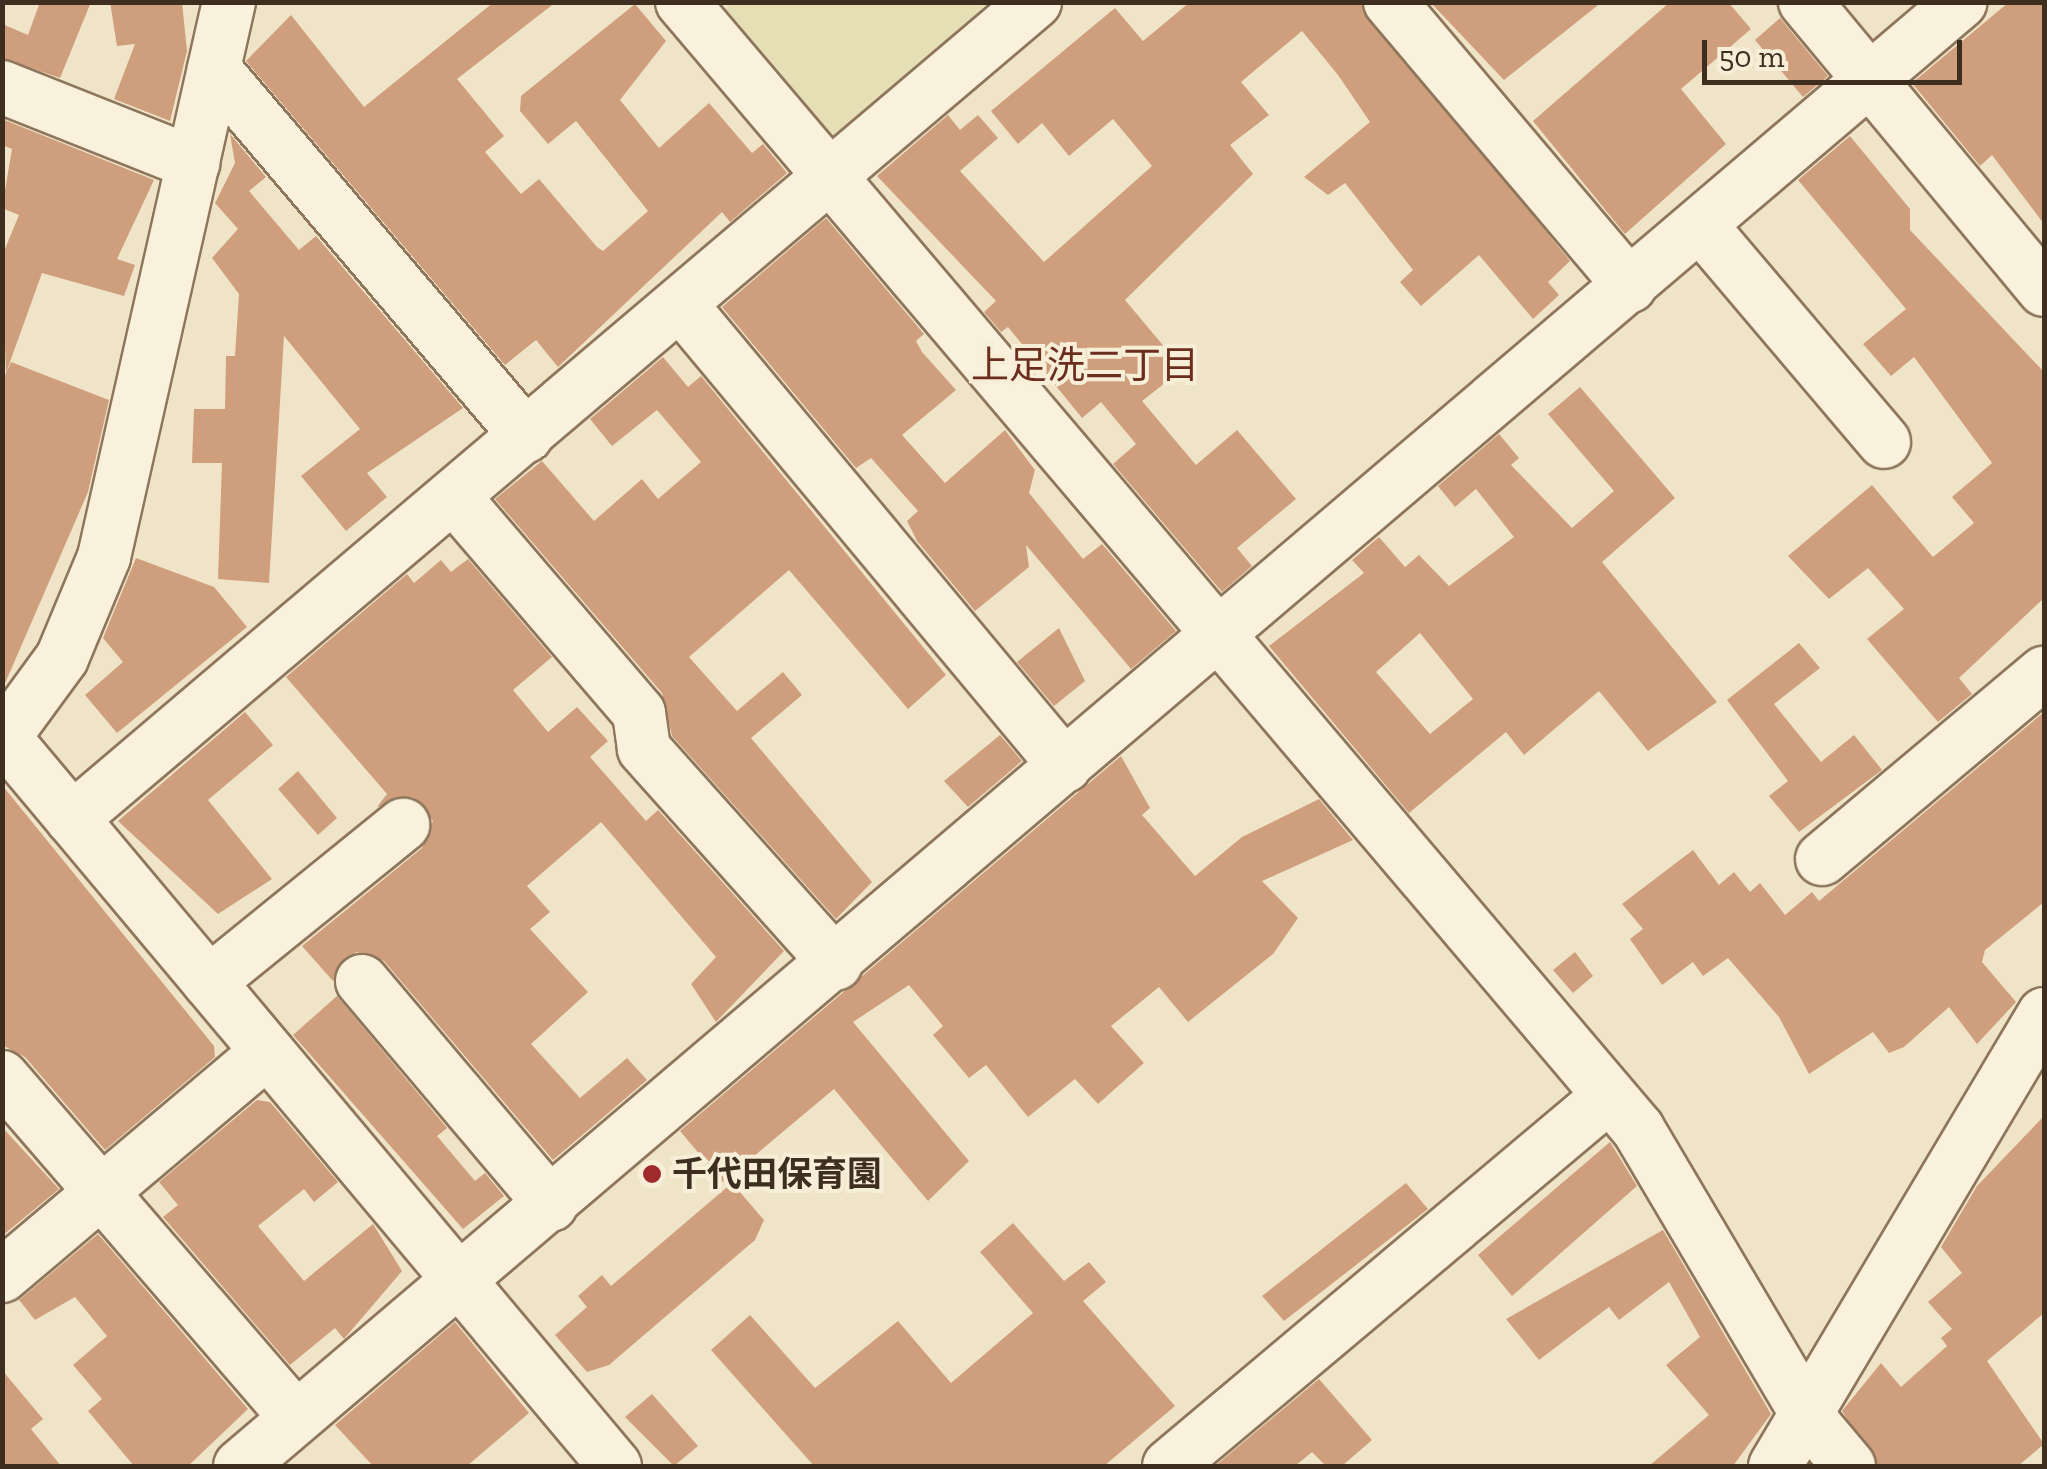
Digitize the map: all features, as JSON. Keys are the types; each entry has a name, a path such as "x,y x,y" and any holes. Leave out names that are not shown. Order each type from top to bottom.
{"street":[{"path":"229,2 104,557 62,658 3,737 615,1466"},
{"path":"682,2 1609,1096 1808,1417 1850,1466"},
{"path":"72,819 681,305 827,174 1035,2"},
{"path":"1390,2 1630,286"},
{"path":"1805,2 2044,290"},
{"path":"240,1466 1219,639 1872,82 1960,2"},
{"path":"214,70 526,436"},
{"path":"2,87 193,162"},
{"path":"1701,226 1884,442"},
{"path":"681,305 1065,766"},
{"path":"454,497 639,713 644,749 836,964"},
{"path":"1822,859 2044,672"},
{"path":"209,982 403,825"},
{"path":"362,980 551,1205"},
{"path":"1775,1466 1808,1417 2044,1014"},
{"path":"2,1276 268,1052"},
{"path":"2,1077 296,1418"},
{"path":"1169,1466 1609,1096"}],"shaded area":[{"path":"733,2 1007,3 834,144 724,10"}],"building":[{"path":"40,2 91,2 60,78 2,58 2,24 28,35"},
{"path":"110,2 182,2 187,51 170,121 114,99 135,44 117,46"},
{"path":"494,2 556,2 457,79 504,136 485,152 521,194 539,179 603,251 648,211 576,121 548,144 520,111 521,96 635,4 666,41 620,100 659,148 709,103 752,153 763,144 787,173 730,222 722,212 558,367 536,340 505,365 246,61 291,15 364,107"},
{"path":"1190,2 1361,2 1570,261 1548,282 1559,295 1533,319 1479,255 1421,306 1400,282 1413,270 1345,183 1328,195 1304,177 1370,122 1338,75 1302,31 1241,82 1269,115 1230,145 1253,174 1125,300 1183,369 1142,401 1196,465 1237,430 1296,499 1237,548 1252,566 1222,592 1113,464 1136,444 1101,402 1082,418 1008,327 1001,332 984,312 996,301 877,176 948,115 960,130 978,115 998,138 960,171 1044,262 1152,166 1113,119 1069,156 1042,123 1018,144 991,111 1115,8 1143,41"},
{"path":"1430,2 1602,2 1504,80"},
{"path":"1670,2 1728,2 1751,29 1681,89 1726,144 1625,234 1533,121"},
{"path":"2009,2 2044,2 2044,224 1992,155 1980,166 1912,83"},
{"path":"1780,18 1828,76 1803,97 1755,40"},
{"path":"2,119 154,180 117,259 135,265 124,296 42,273 6,373 2,256 19,215 2,208 12,149 2,145"},
{"path":"230,134 266,177 249,191 299,250 316,236 463,408 367,473 387,497 346,531 301,476 360,429 284,336 269,583 218,579 222,463 192,463 194,409 225,409 226,356 235,356 239,294 212,258 238,229 215,203 235,163"},
{"path":"1850,136 1910,209 1910,230 2044,372 2044,598 1959,678 1972,694 1938,722 1867,639 1904,609 1868,568 1829,599 1788,556 1872,485 1933,557 1974,523 1952,497 1992,463 1914,357 1891,376 1863,344 1906,309 1798,180"},
{"path":"826,218 924,334 916,341 922,352 956,390 902,435 945,483 1005,430 1035,470 1029,493 1083,559 1102,544 1176,631 1131,669 1026,545 1029,567 975,611 917,541 907,521 918,511 871,458 856,468 722,307"},
{"path":"663,357 688,387 701,376 946,675 908,709 789,570 689,657 737,711 783,672 802,695 751,738 872,882 836,919 672,736 662,693 495,499 542,461 594,521 642,479 658,499 701,462 657,410 612,446 590,419"},
{"path":"11,362 109,400 88,492 3,688 2,382"},
{"path":"1580,387 1675,498 1602,562 1717,702 1648,751 1599,691 1524,755 1506,732 1409,813 1269,646 1364,573 1352,560 1379,537 1405,567 1419,555 1449,586 1514,537 1476,489 1455,507 1438,486 1499,434 1519,458 1511,465 1572,528 1614,491 1548,414","holes":["1420,633 1473,699 1430,734 1376,672"]},
{"path":"136,558 214,587 247,627 117,733 85,695 123,662 103,638"},
{"path":"468,559 552,657 513,690 548,732 577,707 608,741 590,757 646,821 658,810 784,951 716,1022 691,984 716,957 601,822 527,886 550,912 530,929 588,992 531,1044 580,1098 627,1058 647,1080 553,1160 384,961 356,952 333,981 302,946 422,848 433,821 413,797 377,807 387,794 286,677 407,574 414,583 441,560 451,572"},
{"path":"1059,628 1085,681 1054,706 1017,662"},
{"path":"1799,643 1820,668 1774,704 1821,762 1854,735 1882,770 1799,832 1769,796 1788,781 1727,700"},
{"path":"245,712 273,745 208,800 272,879 218,914 118,821"},
{"path":"2044,712 2044,902 1985,950 1982,962 2016,1002 1977,1044 1949,1007 1904,1047 1889,1053 1873,1032 1809,1074 1779,1017 1728,958 1703,976 1693,962 1662,985 1630,939 1643,929 1622,904 1693,850 1719,885 1734,872 1750,892 1760,883 1785,915 1812,892 1819,901"},
{"path":"1000,735 1022,761 968,807 944,781"},
{"path":"1121,756 1150,808 1142,815 1195,876 1242,837 1319,799 1353,840 1262,881 1298,918 1273,954 1188,1022 1159,987 1111,1026 1144,1063 1098,1104 1075,1079 1028,1117 986,1065 969,1078 933,1035 943,1026 909,985 853,1022 969,1161 928,1201 834,1089 723,1182 680,1131"},
{"path":"298,771 337,818 318,835 278,789"},
{"path":"2,785 214,1046 215,1057 105,1150 25,1057 2,1045"},
{"path":"1575,952 1593,976 1573,993 1553,970"},
{"path":"337,996 447,1128 437,1136 475,1181 485,1173 504,1196 463,1229 293,1035"},
{"path":"257,1100 270,1102 338,1182 314,1202 304,1189 258,1226 304,1281 373,1224 402,1271 344,1339 335,1328 290,1365 163,1217 178,1205 159,1182"},
{"path":"2044,1116 2044,1313 1987,1361 2044,1444 2018,1466 1878,1466 1842,1411 1881,1363 1901,1387 1947,1346 1941,1338 1952,1329 1928,1302 1962,1273 1941,1247 1977,1186"},
{"path":"2,1127 59,1189 2,1236"},
{"path":"1610,1142 1637,1186 1512,1296 1478,1255"},
{"path":"732,1183 764,1220 755,1240 609,1365 587,1372 555,1335 587,1307 578,1296 602,1275 611,1286"},
{"path":"1406,1183 1428,1209 1284,1321 1262,1296"},
{"path":"1013,1223 1064,1281 1089,1262 1106,1282 1083,1301 1175,1406 1104,1466 814,1466 711,1350 750,1315 815,1388 898,1321 951,1383 1033,1313 980,1252"},
{"path":"1663,1230 1771,1414 1733,1466 1649,1466 1709,1415 1666,1365 1700,1337 1669,1282 1619,1320 1609,1307 1539,1360 1506,1319"},
{"path":"98,1234 248,1409 188,1466 134,1466 88,1411 102,1399 73,1365 107,1336 75,1297 35,1320 19,1300"},
{"path":"455,1322 529,1413 467,1466 373,1466 335,1425"},
{"path":"2,1370 43,1419 31,1429 61,1466 2,1466"},
{"path":"1319,1379 1372,1440 1342,1466 1326,1466 1312,1452 1295,1466 1215,1466"},
{"path":"652,1394 698,1446 674,1466 625,1417"}],"place":[{"name":"千代田保育園","path":"652,1174"}],"district":[{"name":"上足洗二丁目","path":"1085,366"}]}
